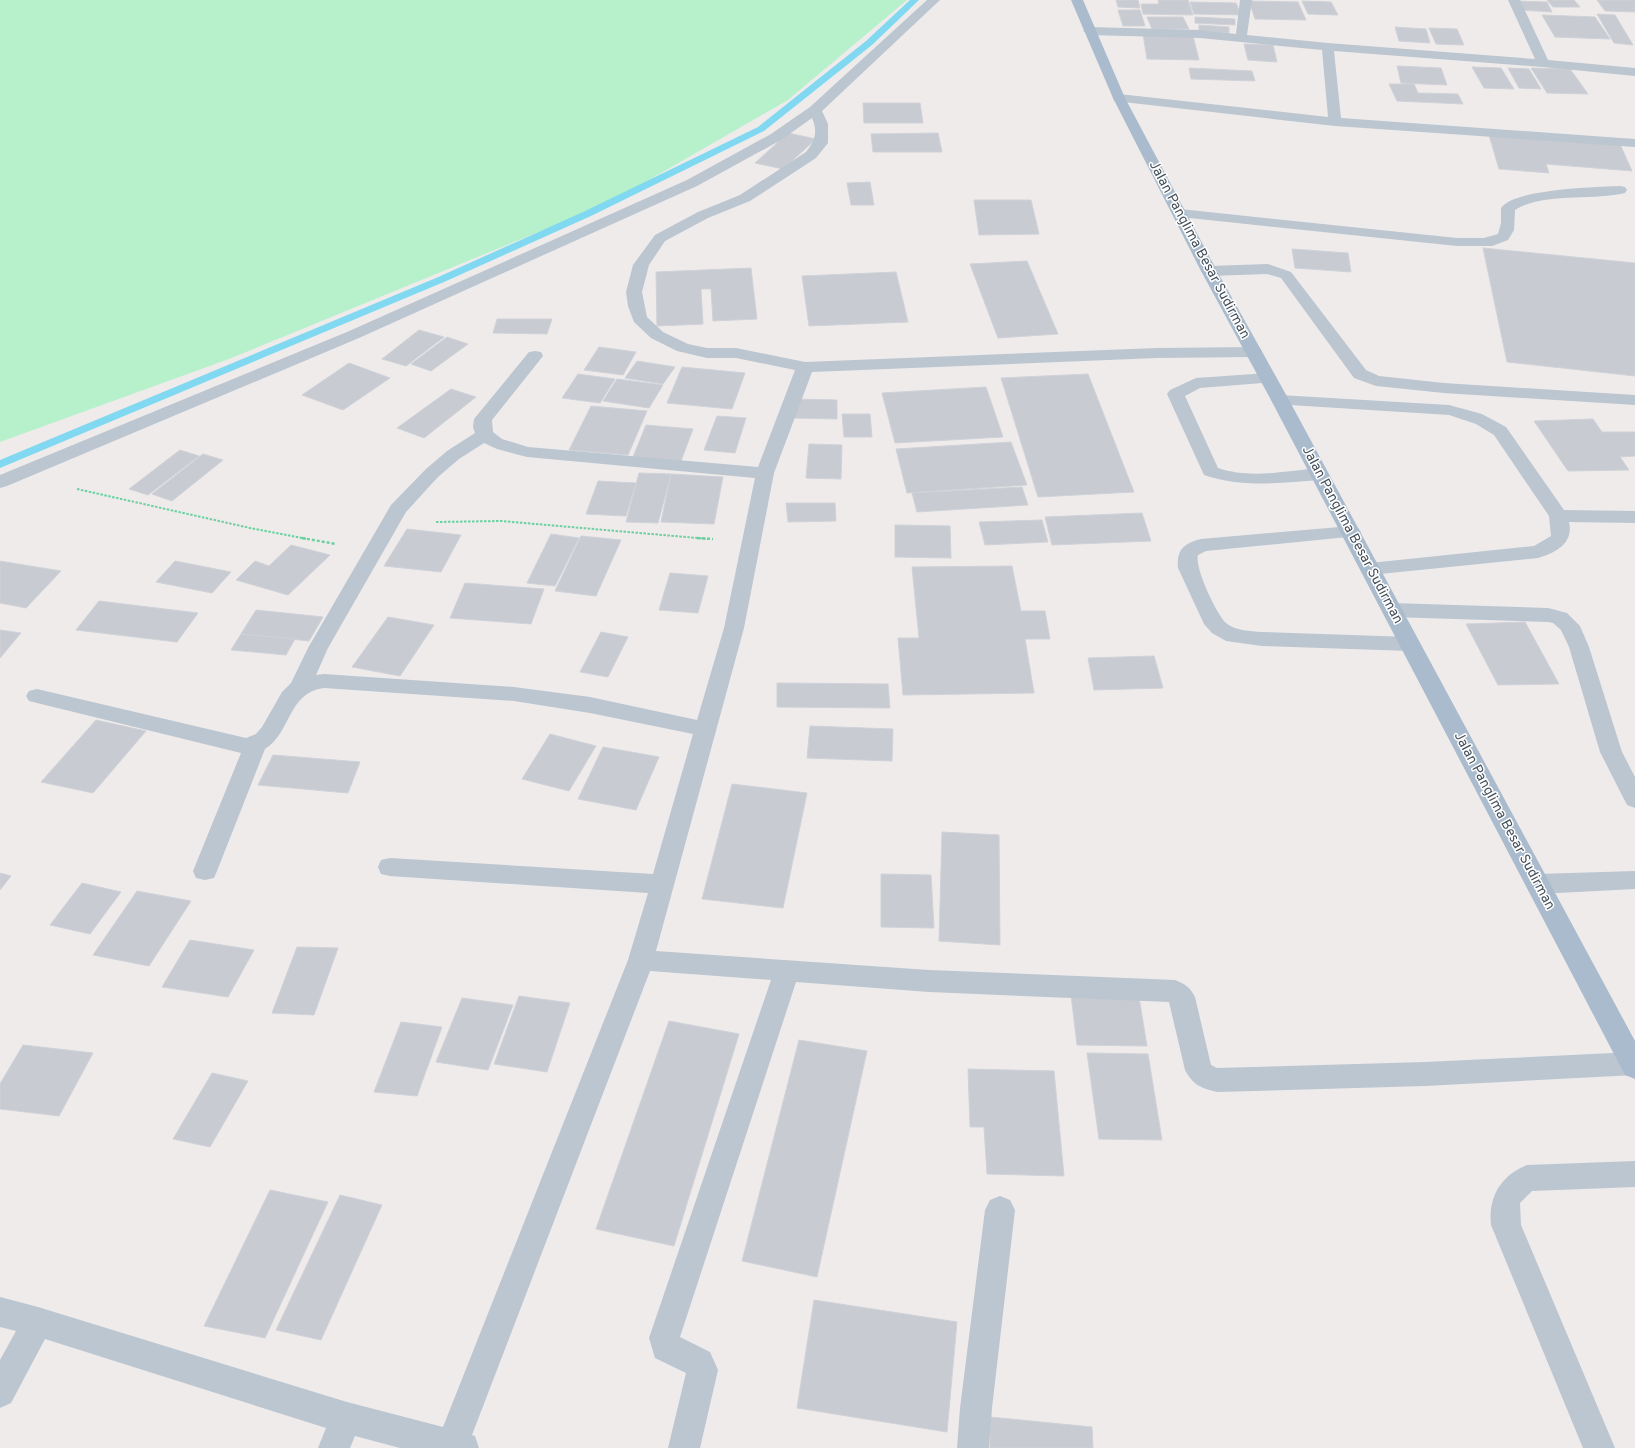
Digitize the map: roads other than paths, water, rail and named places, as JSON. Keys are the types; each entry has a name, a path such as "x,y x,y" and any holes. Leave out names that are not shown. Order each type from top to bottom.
{"main road":[{"name":"Jalan Panglima Besar Sudirman","path":"1078,0 1089,31 1119,98 1209,271 1351,532 1634,1065"}],"street":[{"path":"0,482 353,335 582,234 692,183 776,137 815,110 934,0"},
{"path":"1241,38 1246,0"},
{"path":"1514,0 1544,63"},
{"path":"1089,31 1200,34 1328,47 1544,63 1635,72"},
{"path":"1328,47 1335,122"},
{"path":"1119,98 1335,122 1635,143"},
{"path":"815,110 821,124 821,143 811,155 744,198 703,215 660,238 641,264 634,292 640,319 656,335 683,348 707,353 736,353 805,366 1157,353 1254,352"},
{"path":"1180,213 1457,242 1482,243 1496,241 1504,237 1507,232 1508,208 1516,202 1538,197 1620,190"},
{"path":"1209,271 1268,269 1286,275 1357,370 1369,379 1376,382 1444,388 1635,400"},
{"path":"535,356 482,419 481,426 484,435 499,444 527,452 765,473"},
{"path":"0,1312 38,1322 347,1418 458,1447 641,960 734,628 765,473 805,366"},
{"path":"1268,378 1196,383 1176,394 1210,471 1223,477 1246,478 1319,474"},
{"path":"1280,400 1449,410 1488,422 1500,431 1558,516 1562,529 1560,538 1553,545 1538,552 1370,569"},
{"path":"205,871 256,744 272,729 291,696 300,687 318,648 398,509 437,468 453,455 484,435"},
{"path":"1558,516 1635,517"},
{"path":"1351,532 1201,545 1189,552 1187,558 1188,568 1210,619 1219,628 1233,636 1262,640 1410,644"},
{"path":"1392,610 1548,615 1568,622 1579,646 1611,752 1635,799"},
{"path":"300,687 314,682 324,681 514,694 590,705 705,729"},
{"path":"37,696 246,746 256,744"},
{"path":"390,867 662,884"},
{"path":"1538,884 1635,880"},
{"path":"641,960 929,982 1174,992 1182,996 1199,1070 1205,1077 1217,1080 1432,1074 1634,1065"},
{"path":"684,1448 702,1370 699,1363 666,1347 664,1338 787,971"},
{"path":"1599,1448 1506,1225 1504,1212 1506,1202 1516,1184 1527,1178 1635,1174"},
{"path":"973,1448 976,1408 1000,1210"},
{"path":"0,1392 38,1322"},
{"path":"334,1448 347,1418"}],"waterway":[{"path":"0,464 440,280 587,214 761,129 869,43 915,0"}]}
